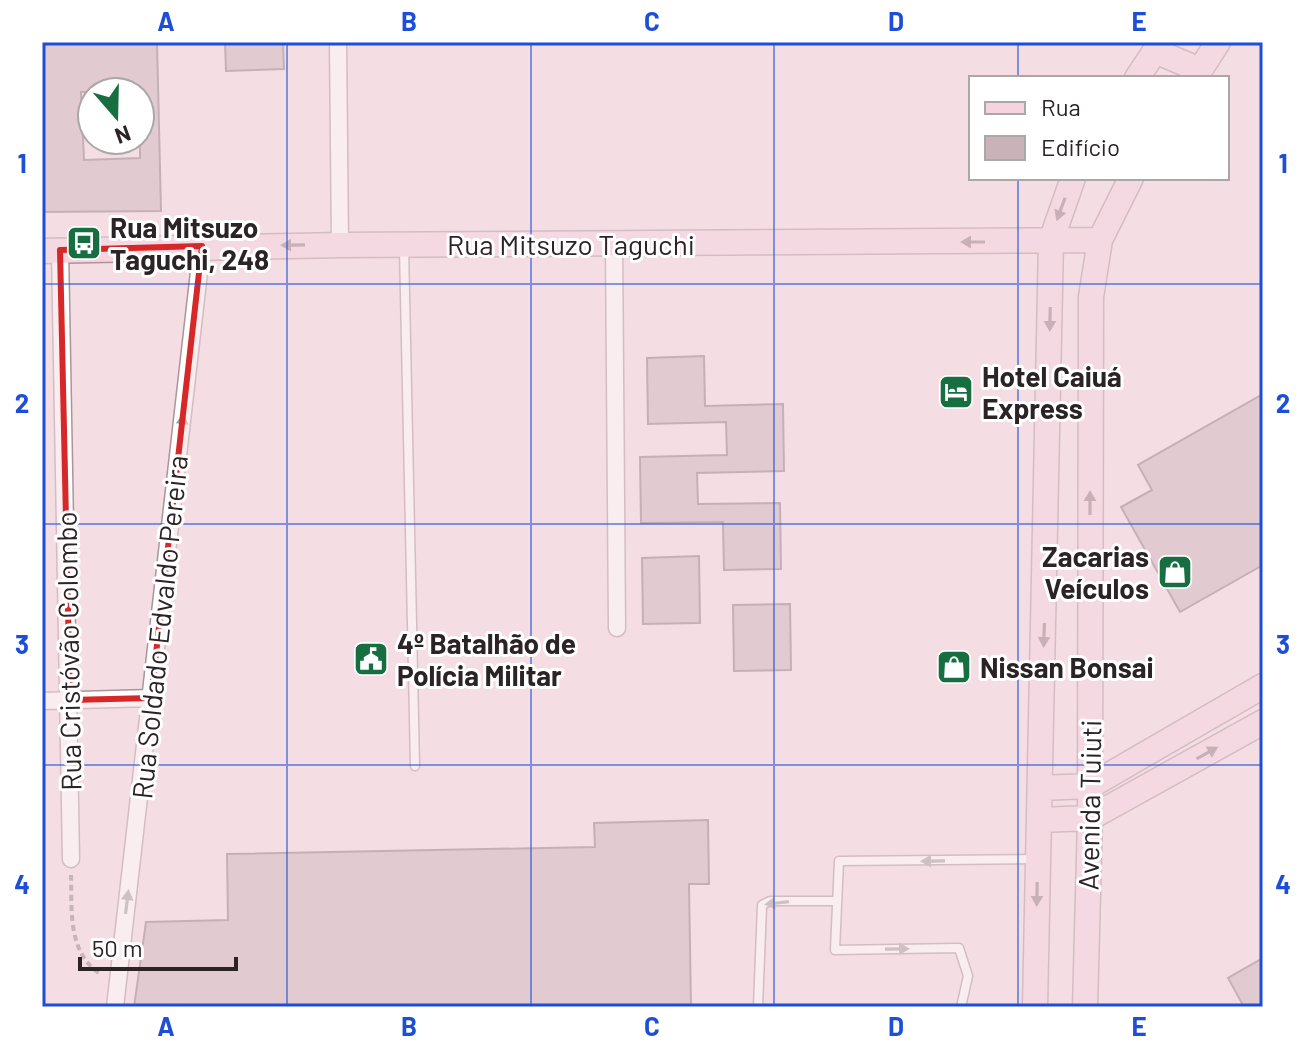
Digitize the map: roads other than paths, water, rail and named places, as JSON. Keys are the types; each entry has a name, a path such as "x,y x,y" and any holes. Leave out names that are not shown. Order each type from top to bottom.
{"main road":[{"path":"1138,76 1158,47 1197,74 1218,42"},
{"name":"Avenida Tuiuti","path":"1032,1001 1040,820 1051,241 1072,180"},
{"name":"Avenida Tuiuti","path":"1085,1007 1090,818 1091,297 1100,240 1130,180"},
{"name":"Rua Mitsuzo Taguchi","path":"51,251 202,246 1100,240"},
{"path":"1040,788 1090,786 1263,686"},
{"path":"1040,820 1090,818 1263,722"},
{"path":"1149,753 1163,777"}],"street":[{"path":"338,42 340,245"},
{"path":"614,243 617,628"},
{"name":"Rua Soldado Edvaldo Pereira","path":"115,1007 202,246"},
{"name":"Rua Cristóvão Colombo","path":"51,251 70,700 71,859"},
{"path":"42,701 151,698"}],"lane":[{"path":"404,244 415,766"},
{"path":"961,1007 968,976 959,948 835,950 839,861 1039,859"},
{"path":"758,1007 762,905 770,901 837,901"}],"place":[{"name":"Rua Mitsuzo Taguchi, 248","path":"84,243"},
{"name":"Hotel Caiuá Express","path":"956,392"},
{"name":"Zacarias Veículos","path":"1175,572"},
{"name":"4º Batalhão de Polícia Militar","path":"371,659"},
{"name":"Nissan Bonsai","path":"954,667"}]}
